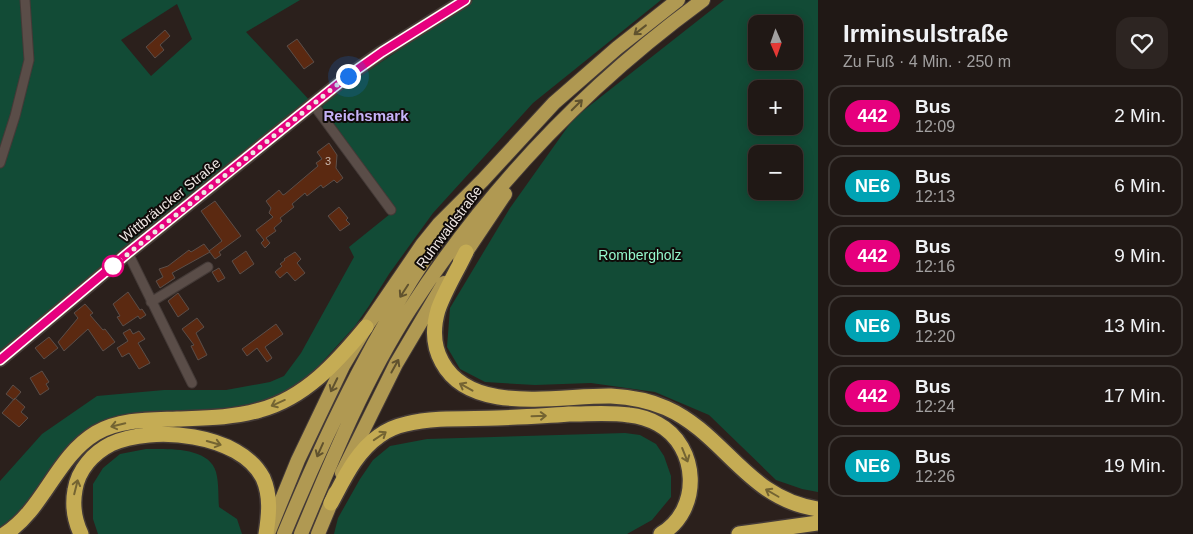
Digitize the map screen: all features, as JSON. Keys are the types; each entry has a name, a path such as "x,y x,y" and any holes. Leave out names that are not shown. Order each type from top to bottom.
{"highway":[{"name":"Ruhrwaldstraße","path":"483,180 561,97 617,48 678,0"},
{"name":"Ruhrwaldstraße","path":"301,534 359,403 410,310 470,224 519,164 585,96 703,0"},
{"path":"318,534 356,441 396,364 440,288 543,141"},
{"path":"267,534 317,420 343,366 366,327 392,286 432,231 483,180"},
{"path":"284,534 327,434 396,303 428,253 483,180"},
{"path":"466,252 444,295 435,324 436,348 446,370 453,378 474,391 495,396 547,398 610,396 634,398 655,404 693,423 747,475 764,488 792,502 818,509"},
{"path":"4,534 37,503 84,442 96,434 110,427 128,422 225,417 260,410 276,404 299,392 318,377 334,363 366,327"},
{"path":"331,503 356,459 367,446 378,436 392,428 408,423 586,414 629,415 659,424 671,433 681,446 691,474 687,503 682,514 674,524 661,534"},
{"path":"81,534 74,514 73,500 76,484 82,469 93,456 111,444 129,438 175,435 198,438 219,444 245,457 262,478 267,492 269,505 267,534"},
{"path":"739,534 818,523"}],"main road":[{"name":"Wittbräucker Straße","path":"0,360 128,253 348,76 382,52 465,0"}],"street":[{"path":"0,164 16,116 29,60 25,0"},
{"path":"313,104 391,210"},
{"path":"128,253 192,383"},
{"path":"151,302 208,267"}],"green space":[{"path":"0,0 300,0 246,32 313,104 0,360","holes":["177,4 192,39 151,76 121,40"]},
{"path":"473,0 661,0 533,103 433,213 389,274 355,326 305,381 281,395 256,405 124,415 85,430 69,447 27,505 0,528 0,481 42,434 97,396 164,390 226,390 270,382 284,376 301,353 354,257 349,247 395,210 322,107 328,98"},
{"name":"Rombergholz","path":"724,0 818,0 818,492 802,489 776,480 709,415 655,392 591,383 535,385 485,382 460,369 447,347 450,308 510,208 574,118"},
{"path":"625,433 640,435 656,444 664,456 671,476 671,497 652,520 627,534 334,534 338,518 360,479 373,460 390,446 427,439"},
{"path":"146,449 175,449 196,453 205,457 212,464 216,472 219,507 237,519 242,534 98,534 93,519 93,484 103,468 120,454"}],"building":[{"path":"165,30 170,36 160,45 164,50 155,58 146,47"},
{"path":"297,39 314,62 304,69 287,46"},
{"path":"329,143 337,155 336,168 343,178 337,183 334,180 323,188 321,185 307,196 305,193 292,204 294,207 280,218 282,221 274,228 276,231 266,238 270,243 265,248 261,243 264,240 256,230 273,217 269,213 271,208 266,201 279,190 283,195 285,194 318,166 316,163 322,159 317,152"},
{"path":"215,201 241,236 219,252 221,255 215,259 209,251 222,241 201,211"},
{"path":"339,207 348,218 346,220 350,224 340,231 328,216"},
{"path":"204,244 210,252 172,273 175,278 160,288 156,281 163,277 159,269 168,266 189,250 191,252"},
{"path":"246,251 254,264 240,274 232,261"},
{"path":"295,252 301,259 297,263 305,273 295,281 287,272 280,278 275,272 282,266 280,264 284,259"},
{"path":"219,268 225,278 218,282 212,272"},
{"path":"128,292 140,310 142,309 146,315 140,319 138,316 123,326 117,317 120,316 113,304"},
{"path":"178,293 189,309 178,317 168,301"},
{"path":"85,304 93,313 90,315 115,342 103,351 88,329 64,351 58,342 78,318 74,313"},
{"path":"197,318 204,327 196,333 207,355 198,360 191,346 194,345 182,329"},
{"path":"276,324 283,334 265,347 272,358 267,362 257,348 247,356 242,349"},
{"path":"130,329 133,334 139,331 145,339 138,343 150,363 139,369 129,353 122,357 117,348 128,341 123,333"},
{"path":"49,337 58,348 44,359 35,348"},
{"path":"42,371 49,382 46,384 49,389 40,395 30,378"},
{"path":"13,385 21,392 14,400 6,394"},
{"path":"15,398 25,407 21,412 28,418 19,427 2,413"}],"bus line":[{"name":"442","path":"0,360 128,253 348,76 382,52 465,0"}],"district":[{"name":"Reichsmark","path":"366,116"}],"route":[{"path":"113,266 348,76"}]}
